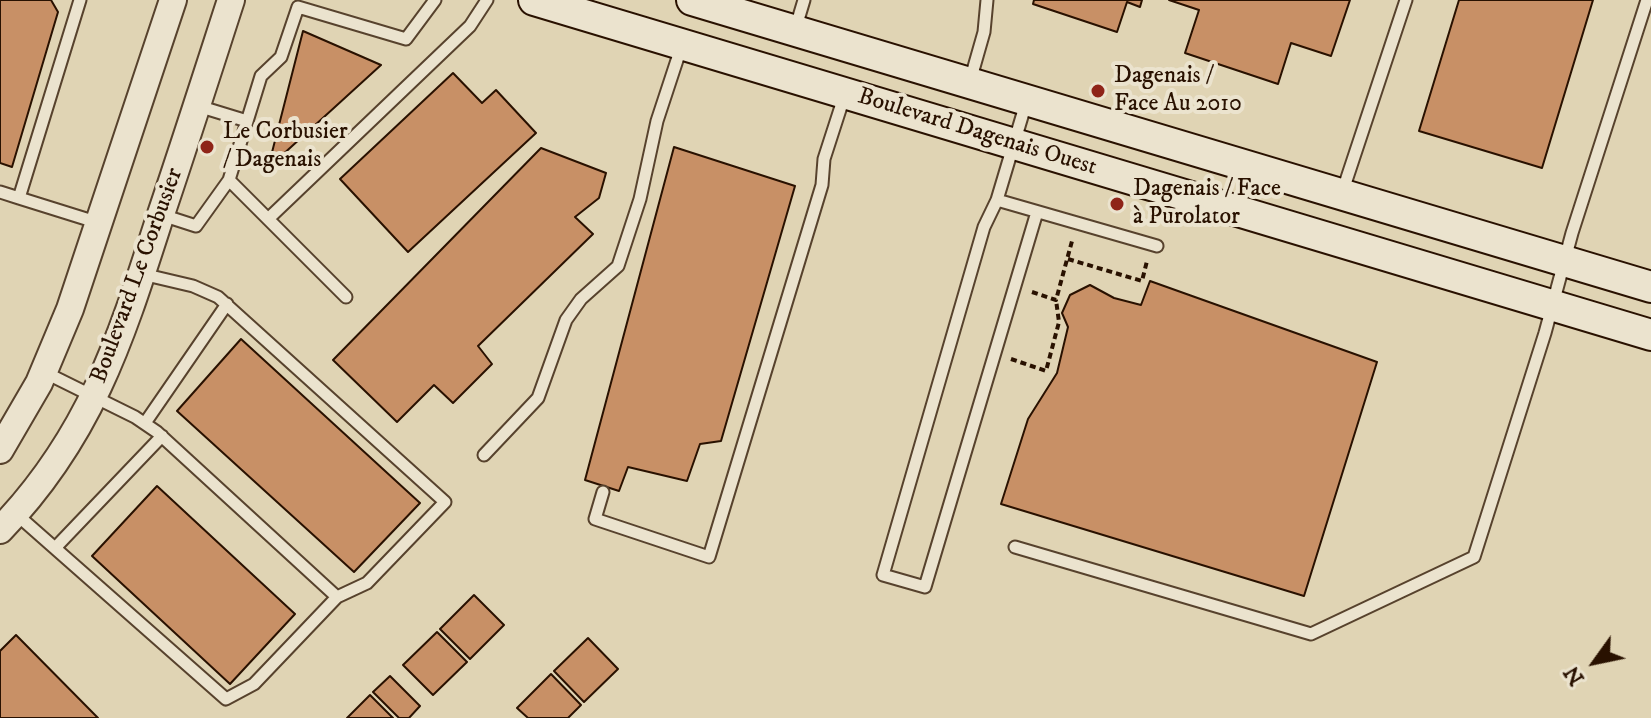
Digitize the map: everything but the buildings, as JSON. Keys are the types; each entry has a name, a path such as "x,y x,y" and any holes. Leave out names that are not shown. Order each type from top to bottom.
{"main road":[{"name":"Boulevard Dagenais Ouest","path":"534,0 1651,335"},
{"name":"Boulevard Dagenais Ouest","path":"692,0 1651,287"}],"street":[{"path":"0,450 44,372 70,309 173,0"},
{"name":"Boulevard Le Corbusier","path":"7,521 52,468 95,397 114,354 231,0"}],"lane":[{"path":"19,198 80,0"},
{"path":"161,215 196,226 229,180 261,76 281,57 298,7 406,39 435,0"},
{"path":"268,219 470,26 487,0"},
{"path":"795,30 804,0"},
{"path":"969,82 984,32 987,0"},
{"path":"1342,194 1406,0"},
{"path":"1015,547 1311,634 1474,557 1647,0"},
{"path":"484,455 538,398 566,320 573,309 618,266 640,199 657,121 683,44"},
{"path":"603,492 595,519 709,557 822,185 824,159 845,93"},
{"path":"1028,100 997,200 984,227 883,575 925,587 1037,212"},
{"path":"197,105 247,121"},
{"path":"229,180 346,297"},
{"path":"0,192 99,223"},
{"path":"997,200 1157,246"},
{"path":"7,521 55,548 226,699 254,684 337,597 367,583 445,502 227,304 208,292 142,274"},
{"path":"145,423 227,304"},
{"path":"44,372 145,423 162,436 337,597"},
{"path":"55,548 162,436"}],"path":[{"path":"1029,366 1046,371 1059,322 1056,300 1068,259 1142,281"},
{"path":"1028,290 1056,300"}],"place":[{"name":"Dagenais / Face Au 2010","path":"1098,91"},
{"name":"Le Corbusier / Dagenais","path":"207,147"},
{"name":"Dagenais / Face à Purolator","path":"1117,204"}]}
